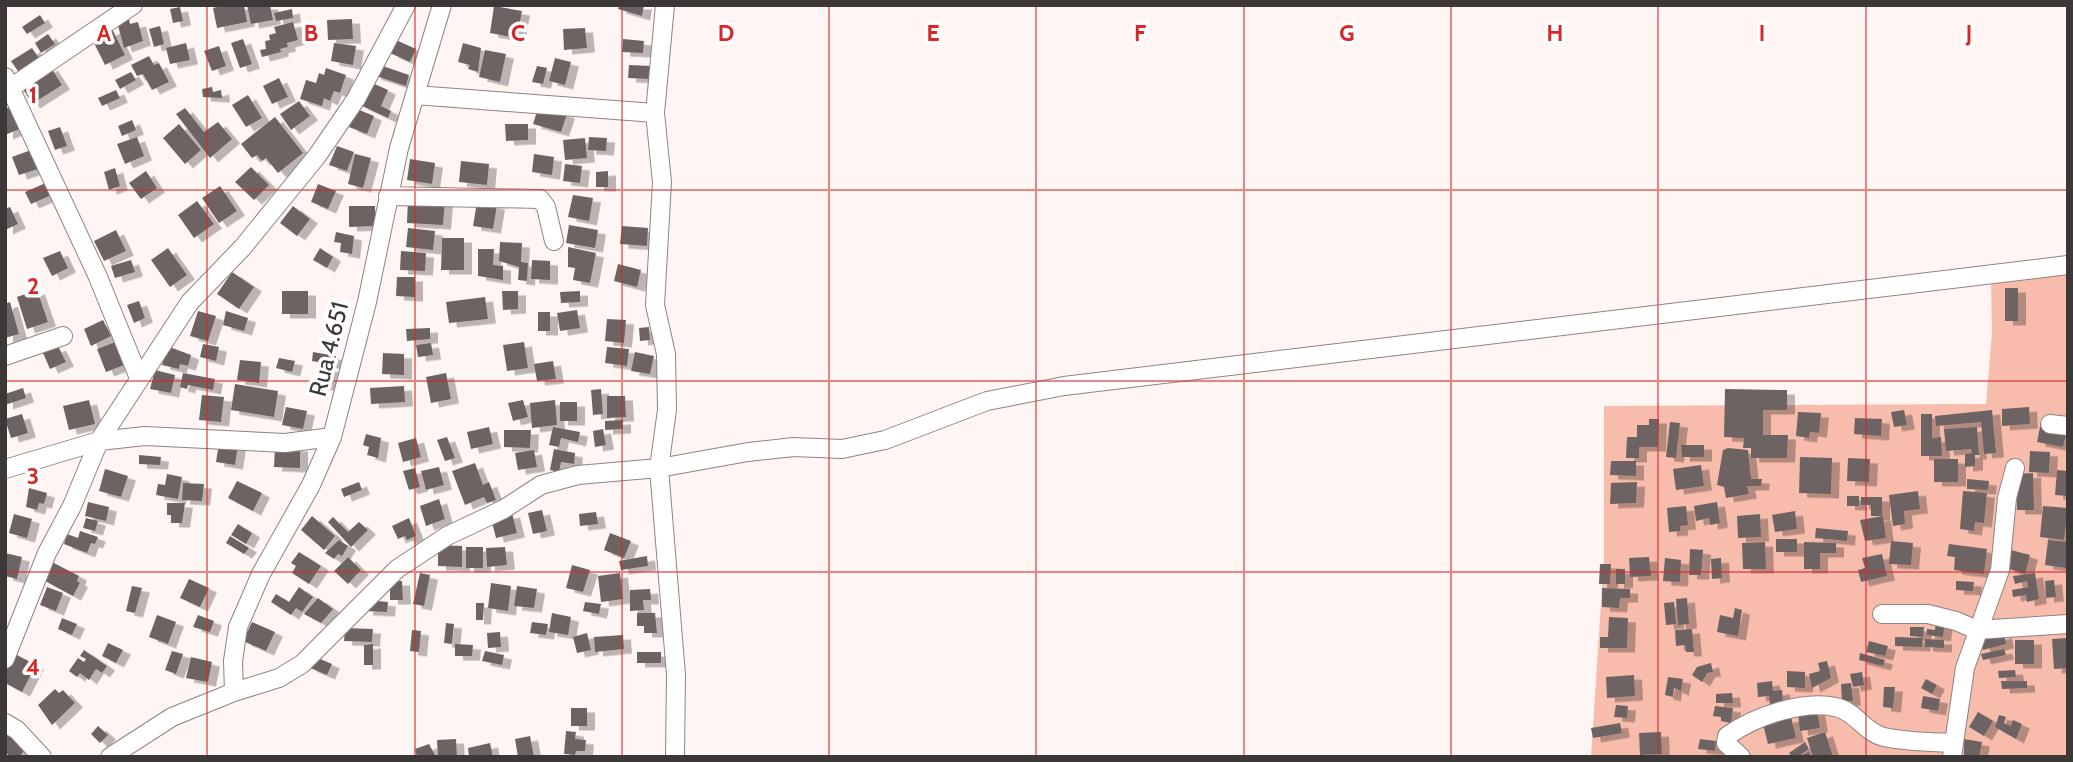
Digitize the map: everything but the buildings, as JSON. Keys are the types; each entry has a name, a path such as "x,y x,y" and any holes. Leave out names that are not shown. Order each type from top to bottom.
{"street":[{"path":"133,5 7,83 75,226 139,378"},
{"path":"6,655 47,553 72,506 99,441 190,302 243,247 317,156 356,99 406,5"},
{"name":"Rua 4.651","path":"234,692 233,661 238,626 261,574 310,485 332,437 367,302 388,196 442,5"},
{"path":"665,5 655,113 662,182 655,305 666,354 667,410 659,468 676,675 675,757"},
{"path":"415,95 655,113"},
{"path":"388,196 540,199 546,207 554,242"},
{"path":"110,757 172,717 234,692 279,678 302,664 397,569 447,536 504,509 541,485 578,475 659,468 748,452 794,447 842,449 885,440 986,401 1064,386 2068,265"},
{"path":"5,356 64,335"},
{"path":"5,469 99,441 145,436 285,443 332,437"},
{"path":"1741,757 1727,743 1727,736 1768,714 1803,707 1840,708 1872,733 1953,750 1965,668 2000,570 2007,498 2015,467"},
{"path":"1882,614 1928,614 1977,630 2068,624"},
{"path":"5,723 17,730 42,757"}],"shaded area":[{"path":"2068,270 2068,757 1591,757 1604,557 1604,406 1986,404 1992,333 1991,277"}]}
